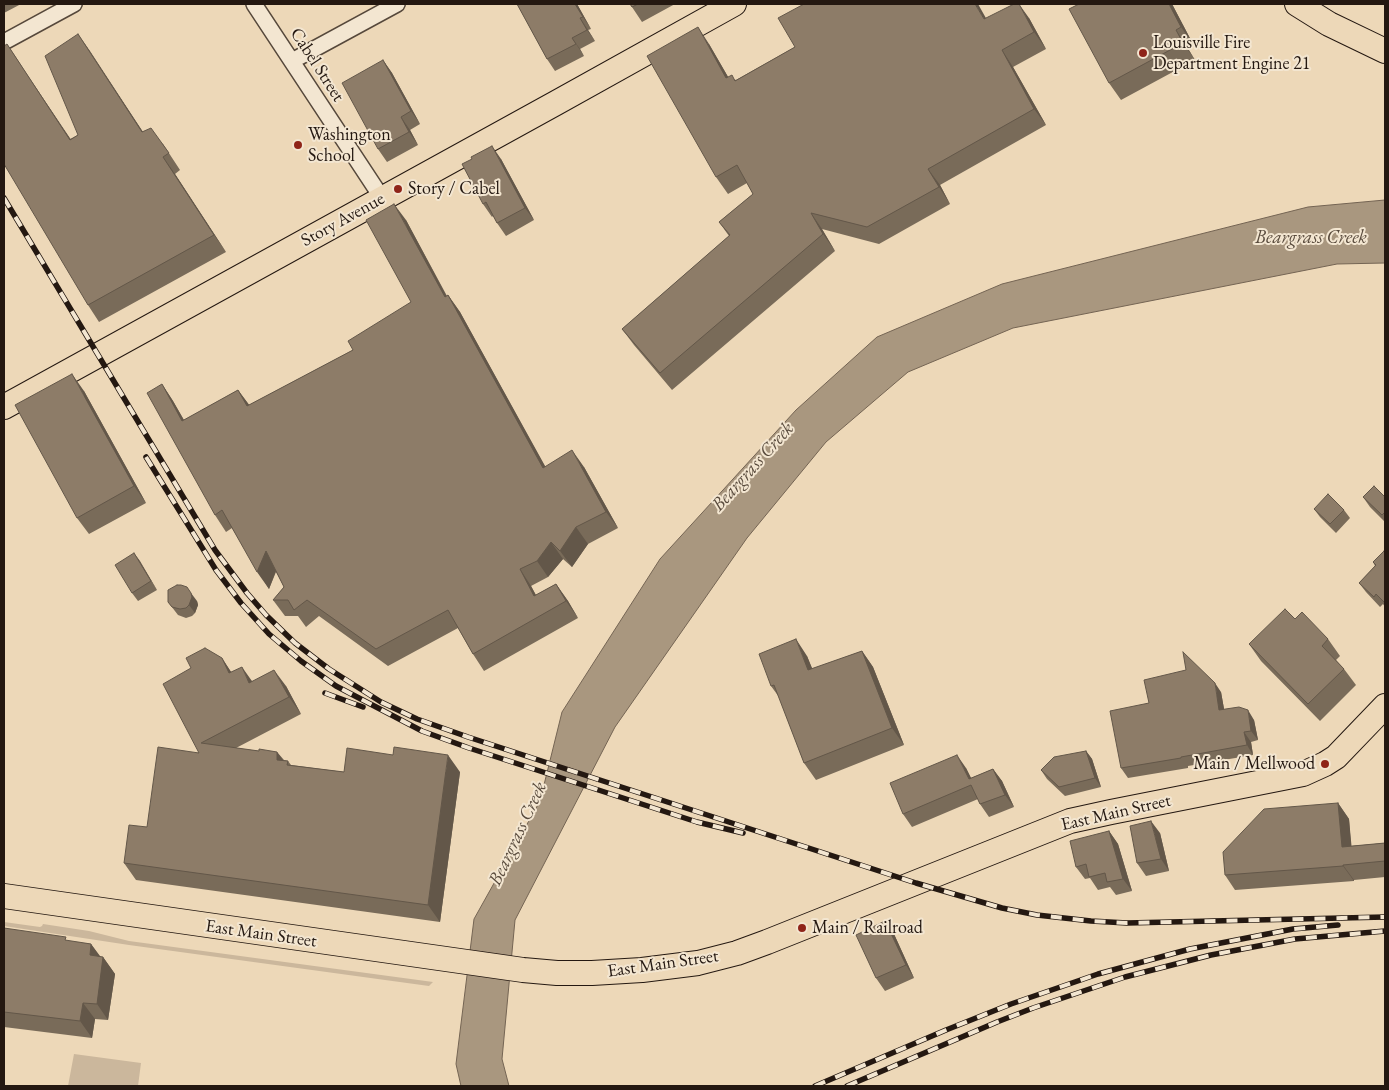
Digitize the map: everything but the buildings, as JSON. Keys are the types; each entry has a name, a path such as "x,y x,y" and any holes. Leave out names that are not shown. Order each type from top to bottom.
{"main road":[{"name":"Story Avenue","path":"4,407 732,4"},
{"path":"1297,4 1329,24 1385,51"},
{"name":"East Main Street","path":"4,896 523,970 557,973 592,973 642,970 698,963 737,953 1070,821 1303,774 1336,757 1385,706"}],"street":[{"path":"4,42 74,4"},
{"name":"Cabel Street","path":"254,4 382,198"},
{"path":"292,61 398,4"}],"shaded area":[{"path":"4,922 40,927 43,924 89,931 129,941 433,982 429,986 129,945 4,926"},
{"path":"74,1054 141,1063 138,1086 68,1086"}],"water":[{"name":"Beargrass Creek","path":"1385,200 1385,263 1337,264 1013,328 908,372 826,442 747,538 615,727 515,920 502,1059 509,1086 461,1086 456,1064 474,919 540,801 562,712 660,559 796,410 877,337 1002,284 1308,207"}],"railway":[{"path":"4,198 215,550 247,593 266,615 295,643 329,669 381,702 417,719 468,737 916,883 1002,908 1037,915 1127,923 1385,917"},
{"path":"146,457 216,570 241,603 269,634 301,661 336,686 422,731 469,748 697,822 743,833"},
{"path":"325,693 363,707"},
{"path":"815,1086 1011,1004 1098,974 1190,949 1293,929 1338,925"},
{"path":"847,1086 997,1022 1125,977 1211,955 1295,939 1385,931"}],"place":[{"name":"Louisville Fire Department Engine 21","path":"1143,53"},
{"name":"Washington School","path":"298,145"},
{"name":"Story / Cabel","path":"398,189"},
{"name":"Main / Mellwood","path":"1325,764"},
{"name":"Main / Railroad","path":"802,928"}]}
